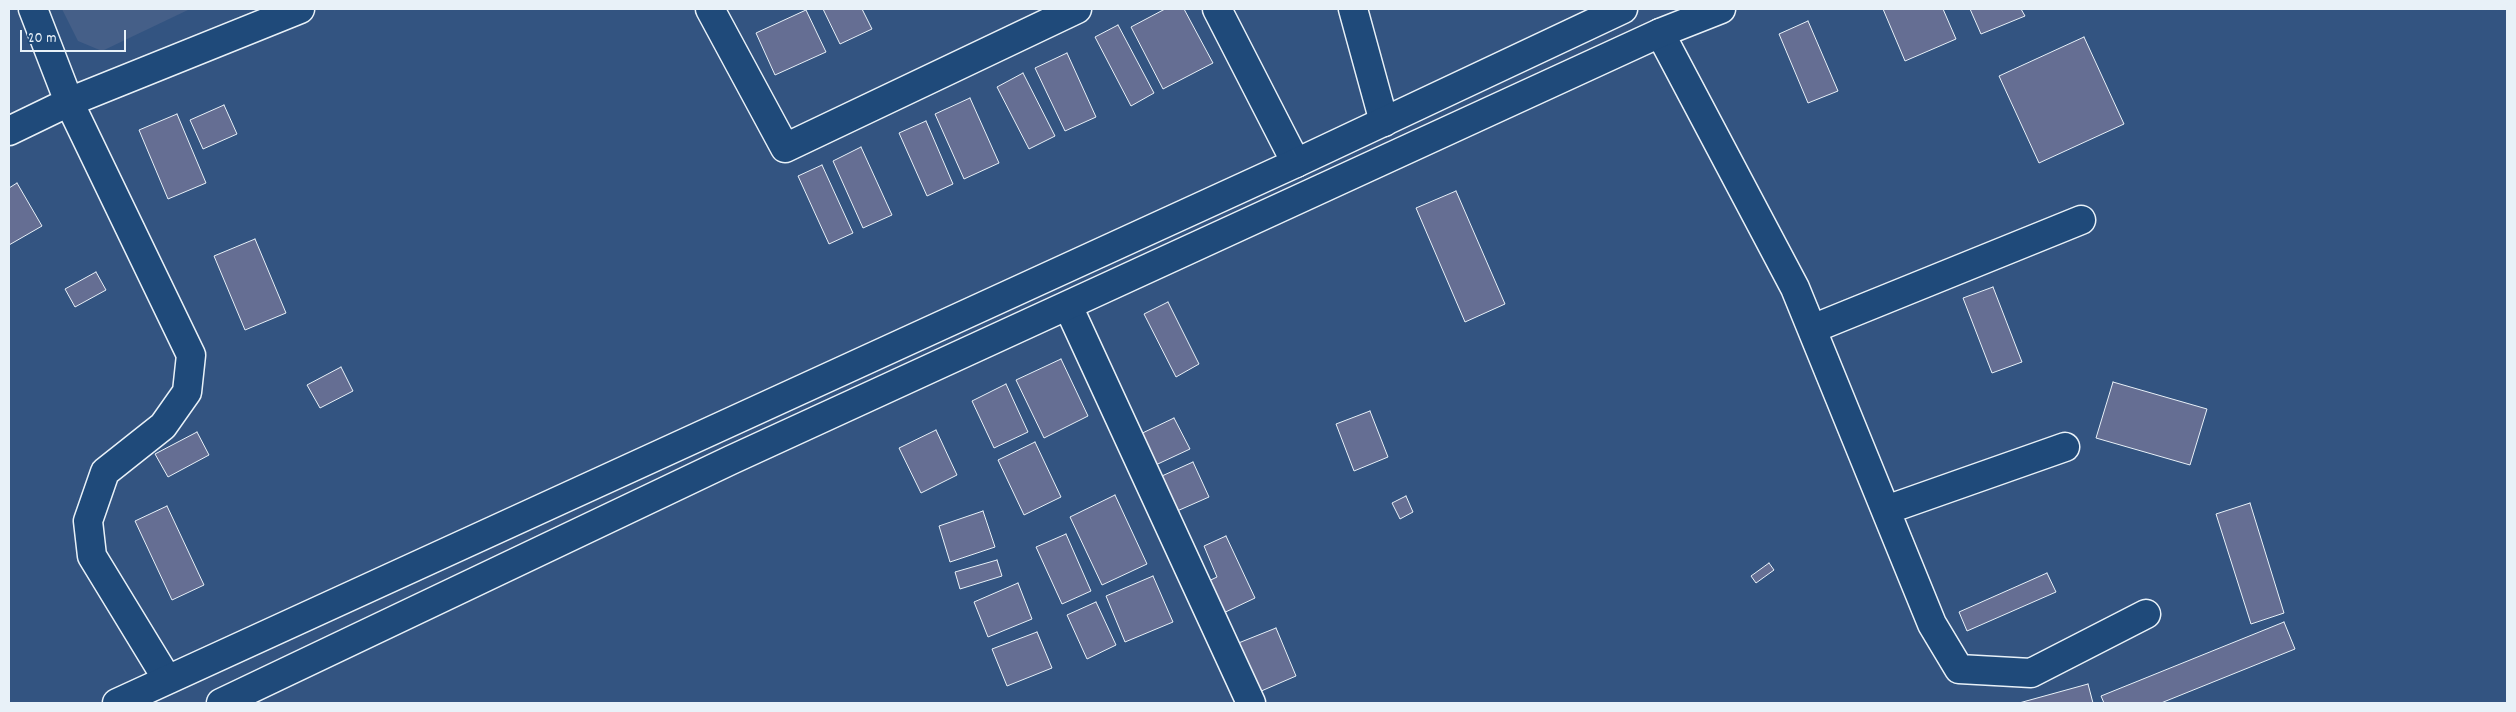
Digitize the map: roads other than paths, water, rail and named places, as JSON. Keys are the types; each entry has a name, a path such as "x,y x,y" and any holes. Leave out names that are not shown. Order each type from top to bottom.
{"street":[{"path":"32,9 69,102 191,355 187,392 163,426 105,472 88,521 92,556 167,678"},
{"path":"9,131 69,102 300,9"},
{"path":"710,9 785,148 1077,9"},
{"path":"1217,9 1296,163"},
{"path":"1353,9 1384,122"},
{"path":"221,703 731,460 1622,51 1660,33 1693,14 1721,9"},
{"path":"132,700 167,678 1384,122 1606,12 1622,51"},
{"path":"1660,33 1795,288 1932,624 1959,669 2031,673 2146,614"},
{"path":"1812,329 2081,220"},
{"path":"1068,306 1251,703"},
{"path":"1886,510 2064,446"}]}
